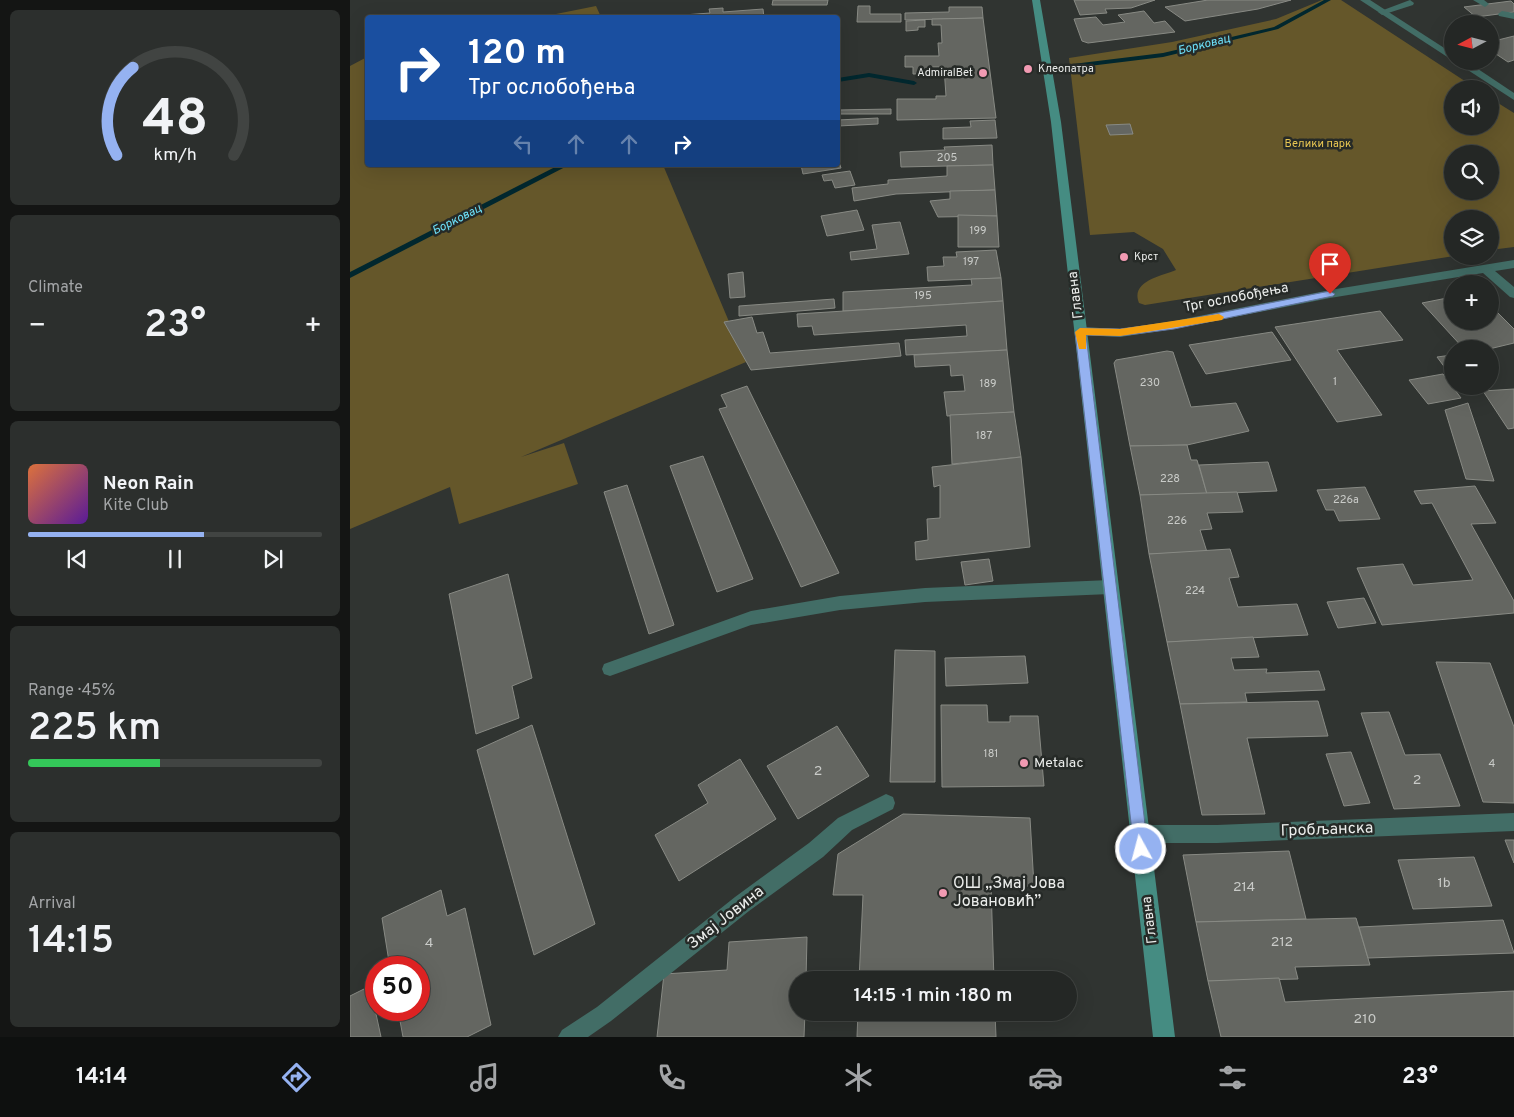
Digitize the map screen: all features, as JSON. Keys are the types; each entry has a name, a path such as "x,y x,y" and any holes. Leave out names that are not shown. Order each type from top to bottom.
{"main road":[{"name":"Главна","path":"1036,0 1056,122 1164,1037"}],"street":[{"path":"1366,1 1444,52"},
{"path":"1382,12 1410,3"},
{"path":"1502,14 1514,16"},
{"path":"1473,70 1514,97"},
{"name":"Трг ослобођења","path":"1080,332 1120,333 1174,325 1330,294 1514,264"},
{"path":"1485,268 1514,294"},
{"path":"610,669 751,618 840,603 925,594 1110,587"},
{"name":"Змај Јовина","path":"569,1037 604,1014 742,904 816,850 845,824 886,803"},
{"name":"Гробљанска","path":"1140,834 1217,834 1514,822"}],"green space":[{"name":"Велики парк","path":"1322,0 1341,0 1444,67 1444,70 1448,70 1463,80 1444,80 1444,135 1499,135 1499,104 1514,113 1514,247 1499,249 1499,210 1444,210 1444,258 1145,305 1139,303 1137,296 1143,284 1176,270 1163,249 1134,232 1090,235 1069,58 1172,42 1276,19"},
{"path":"596,6 600,15 551,15"},
{"path":"365,58 365,167 664,167 746,362 521,457 564,443 578,484 459,524 450,487 350,529 350,66"}],"building":[{"path":"773,0 828,0 827,5 772,5"},
{"path":"1074,0 1155,0 1131,8 1105,9 1107,13 1080,15"},
{"path":"1208,0 1291,0 1258,9 1185,21 1165,7"},
{"path":"1511,1 1514,4 1514,12 1474,15 1464,7"},
{"path":"858,6 870,6 870,14 901,14 901,22 857,22"},
{"path":"949,7 982,7 983,18 905,20 905,13 949,12"},
{"path":"723,8 723,12 763,9 764,15 684,15 710,13 709,9"},
{"path":"1144,11 1154,23 1165,21 1175,32 1088,43 1082,41 1074,19 1096,17 1103,25 1125,22 1118,15"},
{"path":"983,18 996,118 897,120 897,99 936,99 936,96 946,96 944,67 927,67 927,74 913,74 913,67 905,67 905,56 939,56 938,43 942,43 941,25 932,25 932,19"},
{"path":"925,20 925,27 906,31 906,21"},
{"path":"1514,36 1514,60 1508,62 1499,56 1499,40"},
{"path":"891,109 891,114 840,114 840,110"},
{"path":"878,118 878,124 840,126 840,120"},
{"path":"995,120 997,138 943,139 943,128 971,127 970,121"},
{"path":"1130,124 1133,134 1110,135 1106,125"},
{"path":"992,145 993,165 901,167 900,152 945,150 944,147"},
{"path":"840,165 841,168 803,174 801,167 840,167"},
{"path":"993,165 995,190 896,194 854,201 852,188 888,184 888,180 947,176 947,166"},
{"path":"850,171 855,185 835,188 832,180 824,181 822,175"},
{"path":"995,190 997,216 938,217 930,201 950,199 950,191"},
{"path":"857,210 864,230 827,236 821,216"},
{"path":"958,215 997,216 999,247 958,247"},
{"path":"900,222 909,254 851,260 850,252 877,249 872,225"},
{"path":"996,250 1001,278 928,281 927,267 944,266 943,257 957,257 956,252"},
{"path":"743,272 745,297 730,298 728,274"},
{"path":"1001,278 1003,301 843,311 843,292 972,285 971,279"},
{"path":"834,299 835,308 739,316 739,306"},
{"path":"1444,299 1444,327 1422,303"},
{"path":"1003,301 1007,350 906,355 905,340 967,336 966,325 814,335 812,326 798,327 797,314"},
{"path":"1380,311 1403,340 1337,350 1382,415 1337,422 1275,327"},
{"path":"1499,314 1514,329 1514,343 1499,347 1499,340 1456,340 1447,330 1499,330"},
{"path":"752,317 757,333 763,332 770,353 899,343 901,356 751,370 724,322"},
{"path":"1272,332 1291,360 1206,374 1189,345"},
{"path":"1007,350 1014,412 947,416 944,392 965,391 963,375 951,376 950,365 915,367 914,355"},
{"path":"1167,351 1173,352 1191,407 1236,403 1249,431 1187,445 1130,446 1114,363 1116,360"},
{"path":"1444,356 1444,366 1437,357"},
{"path":"1443,374 1444,395 1459,395 1461,398 1428,404 1409,380"},
{"path":"747,386 839,573 801,587 719,409 727,407 721,395"},
{"path":"1514,389 1514,428 1508,429 1486,395 1499,395 1499,390"},
{"path":"1468,403 1494,481 1466,479 1445,410"},
{"path":"1014,412 1021,457 952,464 950,415"},
{"path":"1187,445 1191,460 1197,460 1207,494 1140,495 1130,446"},
{"path":"703,456 753,579 717,592 670,466"},
{"path":"1021,457 1030,547 916,560 915,542 928,540 927,519 940,518 940,485 934,487 932,467"},
{"path":"1268,462 1277,491 1207,494 1199,465"},
{"path":"627,485 674,625 649,634 604,492"},
{"path":"1475,486 1496,523 1471,524 1514,601 1514,613 1382,625 1357,568 1403,564 1413,585 1473,580 1432,503 1421,504 1414,491"},
{"path":"1365,487 1380,519 1339,521 1334,510 1326,510 1317,490"},
{"path":"1237,492 1243,512 1207,513 1212,529 1200,530 1207,552 1149,554 1140,495"},
{"path":"1230,549 1239,577 1229,578 1238,607 1297,604 1308,635 1167,642 1149,554"},
{"path":"989,559 993,581 965,585 961,562"},
{"path":"508,574 532,678 512,686 519,718 476,734 449,594"},
{"path":"1364,598 1376,623 1338,628 1327,602"},
{"path":"1253,637 1259,657 1231,658 1234,670 1267,669 1266,673 1319,671 1325,690 1245,693 1247,702 1180,704 1167,642"},
{"path":"895,650 935,651 935,782 890,782"},
{"path":"1025,656 1028,683 946,686 945,658"},
{"path":"1436,662 1490,663 1514,727 1514,803 1483,802"},
{"path":"1318,701 1328,736 1247,738 1265,814 1202,815 1180,704"},
{"path":"941,705 987,705 988,722 1010,722 1010,716 1038,716 1044,786 942,787"},
{"path":"1389,712 1405,755 1440,754 1460,806 1394,809 1361,713"},
{"path":"532,725 595,924 534,955 477,750"},
{"path":"837,726 869,776 798,819 767,766"},
{"path":"1351,752 1370,803 1344,806 1326,754"},
{"path":"740,759 776,819 679,881 655,835 708,803 698,785"},
{"path":"903,814 1030,818 1034,886 991,886 994,971 859,971 863,895 833,895 838,854"},
{"path":"1505,840 1514,840 1514,863"},
{"path":"1289,851 1306,919 1196,922 1183,855"},
{"path":"1474,857 1492,906 1413,909 1398,860"},
{"path":"441,890 447,916 465,908 491,1025 467,1037 403,1037 400,1021 430,1021 430,956 388,956 382,918"},
{"path":"1356,918 1370,965 1295,967 1298,979 1208,981 1196,922"},
{"path":"1503,920 1514,953 1368,958 1359,927"},
{"path":"807,937 806,971 789,971 789,1021 805,1021 804,1037 657,1037 664,974 727,970 729,942"},
{"path":"1279,978 1285,1002 1514,991 1514,1037 1221,1037 1208,981"},
{"path":"365,988 365,1021 378,1021 381,1037 350,1037 350,996"},
{"path":"858,1021 995,1021 996,1037 857,1037"}],"waterway":[{"name":"Борковац","path":"1073,66 1163,55 1276,28 1328,0"},
{"name":"Борковац","path":"840,80 869,75 914,83"},
{"name":"Борковац","path":"350,275 561,167"}],"slow traffic":[{"path":"1082,346 1080,332 1120,333 1219,317"}],"place":[{"name":"Клеопатра","path":"1028,69"},
{"name":"AdmiralBet","path":"983,73"},
{"name":"Крст","path":"1124,257"},
{"name":"Metalac","path":"1024,763"},
{"name":"ОШ „Змај Јова Јовановић”","path":"943,893"}],"route":[{"path":"1141,849 1080,332 1120,333 1174,325 1240,314 1330,294"}]}
